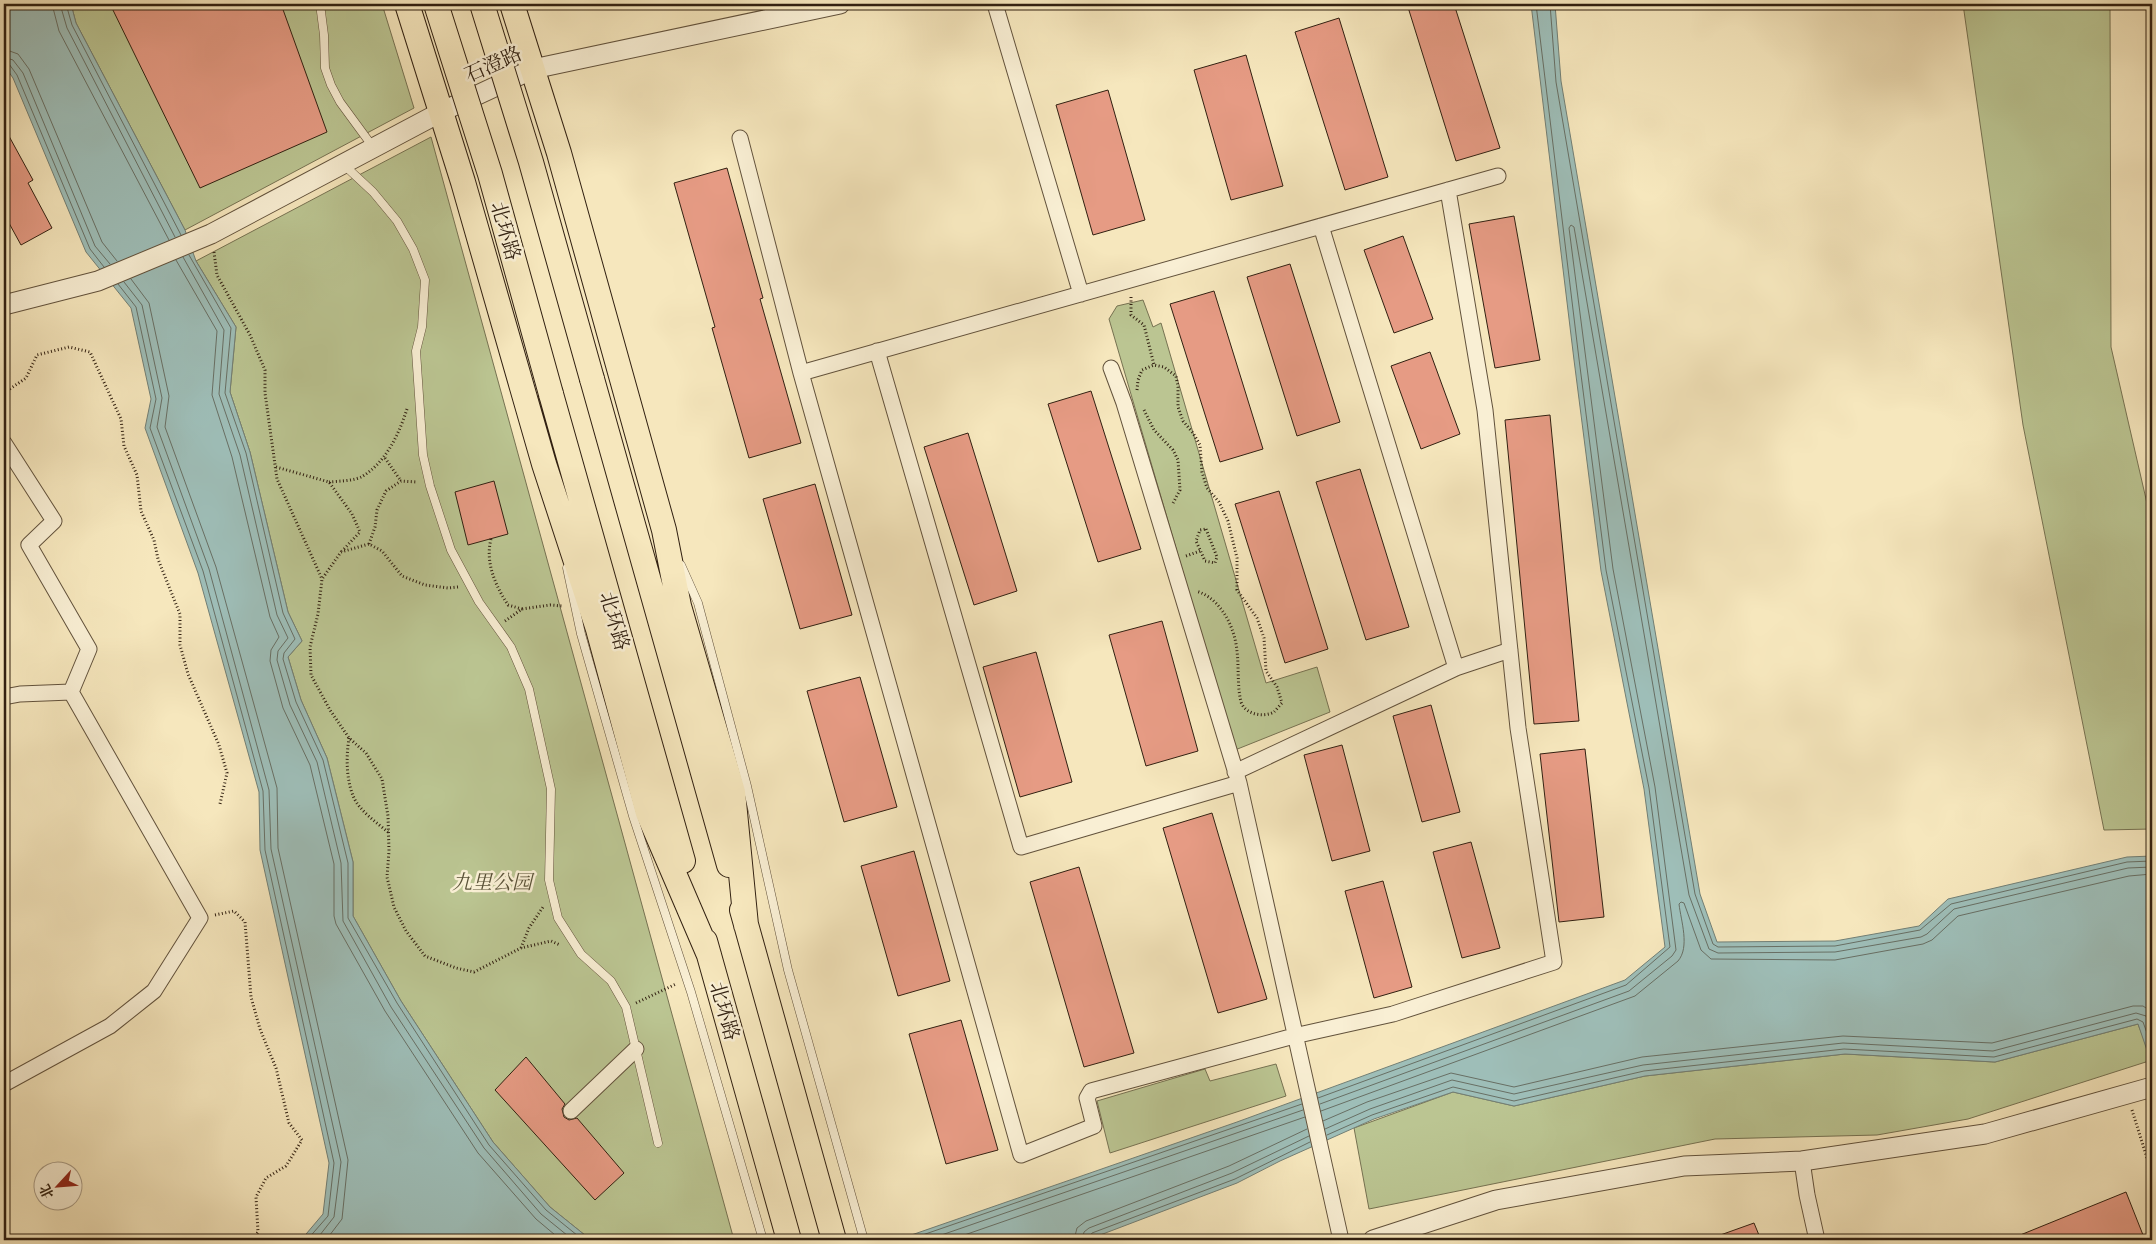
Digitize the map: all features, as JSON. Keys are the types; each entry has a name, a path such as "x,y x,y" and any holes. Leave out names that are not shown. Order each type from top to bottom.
{"highway":[{"path":"407,4 441,112 544,464 598,628 648,813 709,955"},
{"name":"北环路","path":"436,4 490,174 789,1240"},
{"path":"482,4 531,162 834,1240"},
{"path":"512,4 559,154 664,530 679,606 733,792 746,925"}],"street":[{"name":"石澄路","path":"4,305 98,281 211,234 441,112 532,69 840,4"},
{"path":"995,4 1081,294"},
{"path":"740,138 801,373 1021,1155 1094,1126 1087,1098 1091,1091 1294,1036 1393,1014 1554,962 1518,728 1485,410 1448,190"},
{"path":"801,373 1498,176"},
{"path":"1322,226 1456,668"},
{"path":"877,351 1021,847 1237,778 1456,668 1510,650"},
{"path":"1111,368 1124,403 1237,778 1341,1240"},
{"path":"4,443 54,521 29,544 89,649 71,692"},
{"path":"4,697 20,694 71,692"},
{"path":"4,1084 110,1026 154,991 200,918 71,692"},
{"path":"571,1111 636,1049"},
{"path":"1372,1240 1496,1200 1515,1196 1684,1166 1802,1160 1985,1134 2140,1091"},
{"path":"1802,1160 1807,1195 1817,1240"}],"lane":[{"path":"320,4 324,35 325,68 331,85 340,102 374,149"},
{"path":"2152,4 2152,25"},
{"path":"344,165 373,192 397,221 414,249 425,280 422,327 416,351 424,455 430,486 451,550 470,585 511,647 529,688 551,789 549,880 558,918 581,954 612,982 626,1007 658,1143"},
{"path":"544,464 562,550"},
{"path":"664,530 698,602 747,786 788,970 864,1240"},
{"name":"北环路","path":"565,559 581,634 633,816 686,980 763,1240"}],"path":[{"path":"211,234 217,275 250,335 265,370 265,393 277,479 290,512 322,579"},
{"path":"1131,280 1131,315 1144,325 1154,366"},
{"path":"4,393 26,378 38,355 69,347 90,352 121,418 124,446 137,475 141,511 154,540 158,559 180,614 180,645 188,674 219,745 227,773 220,804"},
{"path":"1137,391 1138,380 1142,370 1154,366 1164,367 1176,376 1178,407 1183,421 1200,445 1202,472 1207,488 1219,502 1228,521 1237,558 1237,590 1257,618 1264,638 1266,670 1278,687 1282,704 1274,712 1261,715 1251,713 1242,704 1235,637 1225,615 1216,602 1201,592 1191,590 1181,593"},
{"path":"275,467 329,482 362,477 385,458 404,420 418,373"},
{"path":"1144,409 1154,430 1173,450 1178,460 1180,490 1168,514 1160,523"},
{"path":"385,458 401,482"},
{"path":"369,544 375,528 377,510 386,491 401,482 413,481 430,486"},
{"path":"329,482 352,514 360,532 341,552 322,579 310,647 311,675 330,710 349,738 366,753 382,779 388,833 387,877 394,908 406,931 426,956 456,968 474,972 521,948 551,941 581,954"},
{"path":"1206,529 1217,557 1214,563 1205,561 1196,541 1200,530 1206,529"},
{"path":"491,539 488,549 495,585 508,605 522,609 550,605 575,607"},
{"path":"341,552 369,544 382,551 402,576 425,585 448,588 470,585"},
{"path":"496,626 522,609"},
{"path":"349,738 346,755 354,798 369,816 388,833"},
{"path":"521,948 529,928 545,905 551,890"},
{"path":"200,918 234,911 245,922 251,997 260,1029 276,1068 289,1124 302,1140 286,1166 266,1178 256,1197 258,1232 252,1240"},
{"path":"626,1007 686,980"},
{"path":"2140,1091 2152,1174"}],"green space":[{"path":"71,4 382,4 414,108 185,230 76,23"},
{"path":"1963,4 2110,4 2111,347 2152,525 2152,829 2104,830 2023,425"},
{"name":"九里公园","path":"431,137 734,1240 591,1240 550,1207 493,1142 401,1001 353,916 353,862 327,758 301,700 288,657 302,641 288,612 250,452 230,392 236,327 196,261"},
{"path":"1143,300 1153,327 1161,323 1266,683 1317,667 1330,712 1235,750 1109,319 1117,306"},
{"path":"2138,1024 2152,1060 1968,1119 1877,1135 1715,1139 1369,1209 1354,1128 1453,1092 1514,1106 1645,1076 1845,1054 1995,1062"},
{"path":"1276,1064 1286,1096 1110,1153 1097,1101 1205,1069 1210,1081"}],"water":[{"path":"4,4 71,4 76,23 185,230 196,261 236,327 230,392 250,452 288,612 302,641 288,657 301,700 327,758 353,862 353,916 401,1001 493,1142 550,1207 591,1240 301,1240 323,1214 329,1163 260,850 259,792 198,573 145,428 151,399 131,308 86,252 13,78 4,65"},
{"path":"1531,4 1555,4 1561,81 1700,894 1717,942 1835,941 1919,926 1948,899 2127,857 2152,856 2152,1065 2138,1024 1995,1062 1845,1054 1645,1076 1514,1106 1453,1092 1374,1119 1280,1161 1237,1183 1087,1240 897,1240 1237,1122 1625,980 1665,947 1644,789 1601,571"}],"building":[{"path":"110,4 281,4 327,132 200,188"},
{"path":"1407,4 1454,4 1500,148 1456,161"},
{"path":"1339,18 1388,177 1345,190 1295,32"},
{"path":"1246,55 1283,186 1231,200 1194,70"},
{"path":"1108,90 1145,220 1093,235 1056,105"},
{"path":"4,127 33,180 28,183 52,228 21,245 4,214"},
{"path":"727,168 763,298 760,299 801,443 749,458 712,328 715,327 674,183"},
{"path":"1514,216 1540,360 1495,368 1469,224"},
{"path":"1403,236 1433,319 1394,333 1364,250"},
{"path":"1290,264 1340,422 1297,436 1247,277"},
{"path":"1214,291 1263,449 1220,462 1170,304"},
{"path":"1430,352 1460,434 1421,449 1391,366"},
{"path":"1091,391 1141,549 1098,562 1048,404"},
{"path":"1550,415 1579,721 1534,724 1505,420"},
{"path":"968,433 1017,591 974,605 924,447"},
{"path":"1360,469 1409,627 1366,640 1316,482"},
{"path":"494,481 508,534 468,545 455,492"},
{"path":"815,484 852,615 800,629 763,499"},
{"path":"1279,491 1328,649 1285,663 1235,504"},
{"path":"1162,621 1198,751 1146,766 1109,635"},
{"path":"1036,652 1072,782 1020,797 983,667"},
{"path":"860,677 897,807 844,822 807,691"},
{"path":"1431,705 1460,812 1422,822 1393,716"},
{"path":"1342,745 1370,851 1332,861 1304,755"},
{"path":"1585,749 1604,917 1559,922 1540,754"},
{"path":"1212,813 1267,999 1218,1013 1163,828"},
{"path":"1471,842 1500,948 1462,958 1433,852"},
{"path":"914,851 950,981 898,996 861,866"},
{"path":"1079,867 1134,1053 1084,1067 1030,882"},
{"path":"1383,881 1412,987 1374,998 1345,891"},
{"path":"961,1020 998,1150 946,1164 909,1034"},
{"path":"526,1057 565,1104 562,1109 564,1117 569,1120 577,1118 624,1173 595,1200 495,1090"},
{"path":"2126,1192 2145,1240 2008,1240"},
{"path":"1754,1223 1761,1240 1712,1240 1712,1238"}]}
